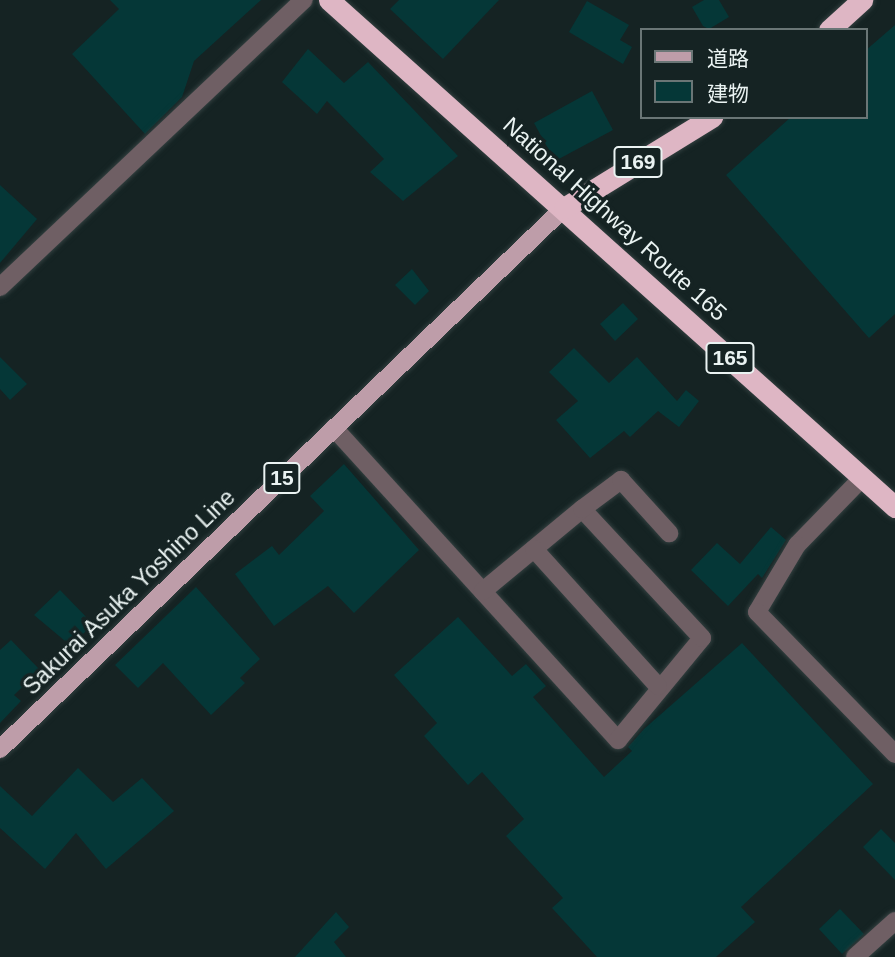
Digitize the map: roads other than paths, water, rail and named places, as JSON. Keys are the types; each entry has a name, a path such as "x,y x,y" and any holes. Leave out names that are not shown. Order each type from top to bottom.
{"highway":[{"name":"National Highway Route 165","path":"329,0 564,208 895,508"},
{"path":"831,28 862,0"},
{"name":"169","path":"564,208 709,119"}],"main road":[{"name":"Sakurai Asuka Yoshino Line","path":"0,749 564,208"}],"street":[{"path":"0,287 304,0"},
{"path":"334,428 618,740 658,686 702,638 582,509"},
{"path":"862,478 797,545 757,612 895,754"},
{"path":"483,591 621,480 668,533"},
{"path":"534,549 658,686"},
{"path":"855,957 895,921"}]}
